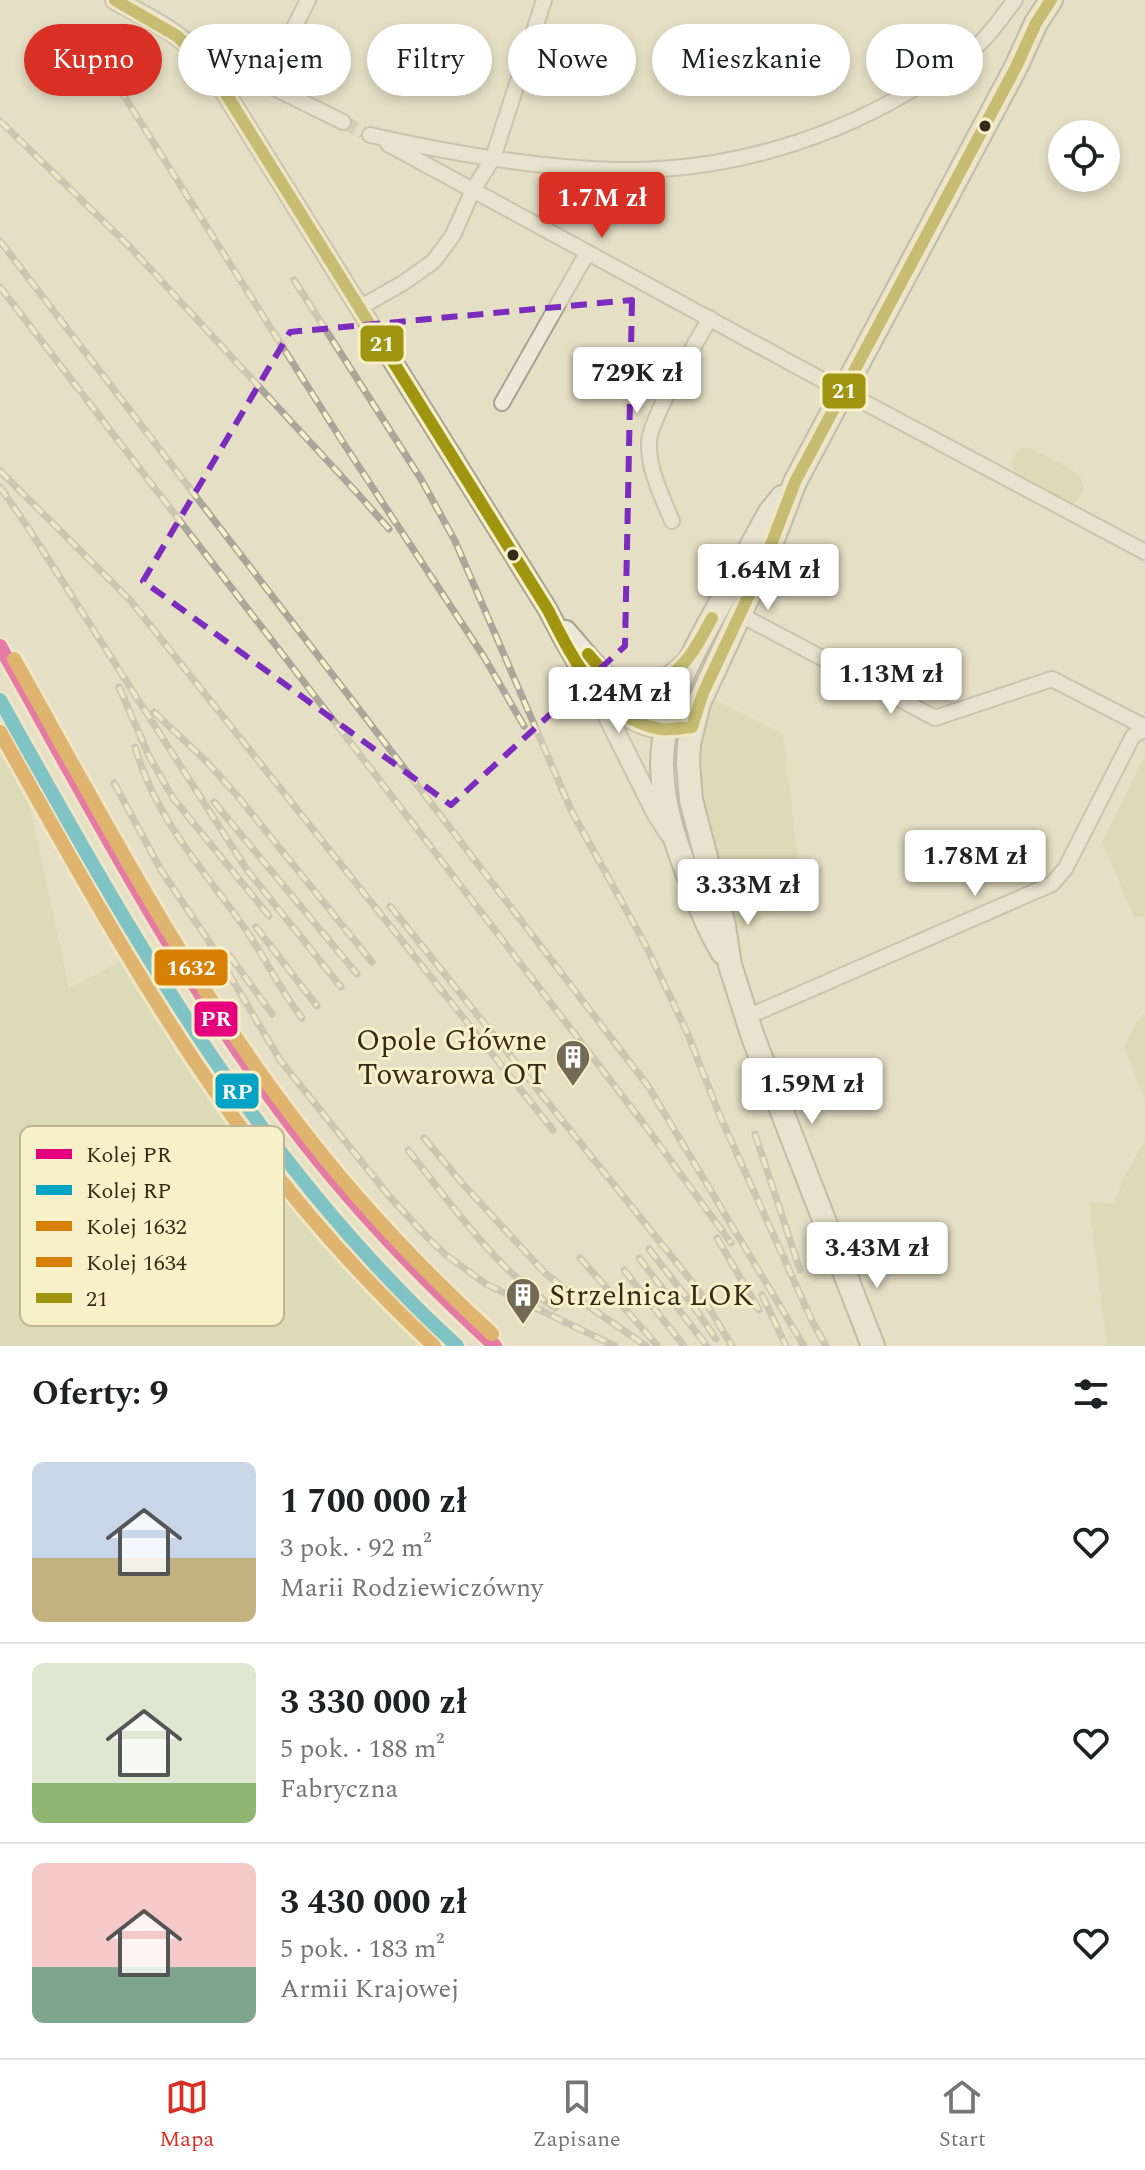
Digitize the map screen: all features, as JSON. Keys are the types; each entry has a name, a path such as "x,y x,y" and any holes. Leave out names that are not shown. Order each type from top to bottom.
{"main road":[{"path":"873,1346 801,1162 730,965 724,926 691,800 688,763 692,727 703,693 780,525 833,386 1016,67 1036,23 1051,0"},
{"path":"730,965 711,935 675,842 663,783 666,722 673,697 692,655 770,512 795,482"}],"street":[{"path":"115,0 178,37"},
{"path":"296,24 308,0"},
{"path":"359,308 434,261 453,235 473,190 493,158 544,0"},
{"path":"1015,0 980,43 896,100 849,123 791,145 745,157 649,170 567,167 433,149 366,134 1145,552"},
{"path":"226,96 548,610 570,651 602,683 666,722 692,727"},
{"path":"290,96 343,122"},
{"path":"502,403 587,253"},
{"path":"672,521 654,478 648,441 656,418 710,318"},
{"path":"741,615 935,718 1052,679 1145,728 1133,736 1065,869 1052,884 747,1017"},
{"path":"602,683 657,684 672,675 692,655"},
{"path":"602,683 604,711 656,813 675,842"}],"highlighted area":[{"path":"632,300 625,646 451,805 143,581 290,332"}],"green space":[{"path":"1022,448 1031,448 1076,472 1083,485 1079,497 1070,504 1016,483 1011,462"},
{"path":"711,698 783,734 803,901 736,931 698,796 698,746"},
{"path":"0,715 23,775 69,988 138,952 222,1097 243,1126 20,1126 20,1326 284,1326 284,1149 371,1258 466,1346 0,1346"},
{"path":"1145,755 1145,916 1134,917 1102,842"},
{"path":"1145,1013 1145,1100 1124,1047"},
{"path":"1145,1139 1145,1346 1107,1346 1089,1202 1113,1204"}],"tunnel":[{"path":"343,122 363,132"}],"railway":[{"path":"124,96 344,444 484,657 524,726"},
{"path":"0,121 131,248 389,529"},
{"path":"0,241 648,1086 804,1346"},
{"path":"294,280 421,479 455,541 571,810 645,944 687,1032 720,1116 826,1346"},
{"path":"0,287 644,1124 731,1243"},
{"path":"0,471 130,600 553,1130"},
{"path":"0,487 247,870 341,987"},
{"path":"119,687 150,758 173,798 269,916"},
{"path":"154,712 236,794 372,962"},
{"path":"135,747 144,774 168,822 246,930 302,1018"},
{"path":"114,783 161,870 222,961"},
{"path":"214,802 357,974"},
{"path":"390,906 697,1288 732,1346"},
{"path":"256,927 317,1006"},
{"path":"216,952 280,1060 389,1196 427,1237 486,1284 615,1346"},
{"path":"230,956 272,1014"},
{"path":"755,1134 800,1270"},
{"path":"424,1138 545,1273 646,1346"},
{"path":"408,1150 494,1255 555,1308"},
{"path":"717,1238 759,1310"},
{"path":"649,1249 716,1339"},
{"path":"580,1258 657,1345"},
{"path":"639,1258 707,1346"},
{"path":"624,1270 684,1346"},
{"path":"762,1295 786,1346"}],"rail line":[{"name":"PR","path":"0,646 174,953 251,1071 364,1214 441,1295 495,1346"},
{"name":"1632","path":"14,659 181,953 255,1066 317,1149 364,1205 439,1284 492,1334"},
{"name":"RP","path":"0,700 149,959 260,1126"},
{"name":"1634","path":"0,732 121,944 185,1047 240,1126"},
{"name":"RP","path":"284,1156 385,1275 457,1346"},
{"name":"1634","path":"284,1184 363,1275 434,1346"}],"transit line":[{"name":"21","path":"115,0 177,36 208,65 591,684 622,713 640,723 661,729 692,727 703,693 764,563 795,482 1016,67 1036,23 1051,0"},
{"name":"21","path":"588,654 613,678 626,683 649,684 673,674 691,654 712,618"}],"place":[{"name":"Opole Główne Towarowa OT","path":"573,1088"},
{"name":"Strzelnica LOK","path":"523,1326"}]}
